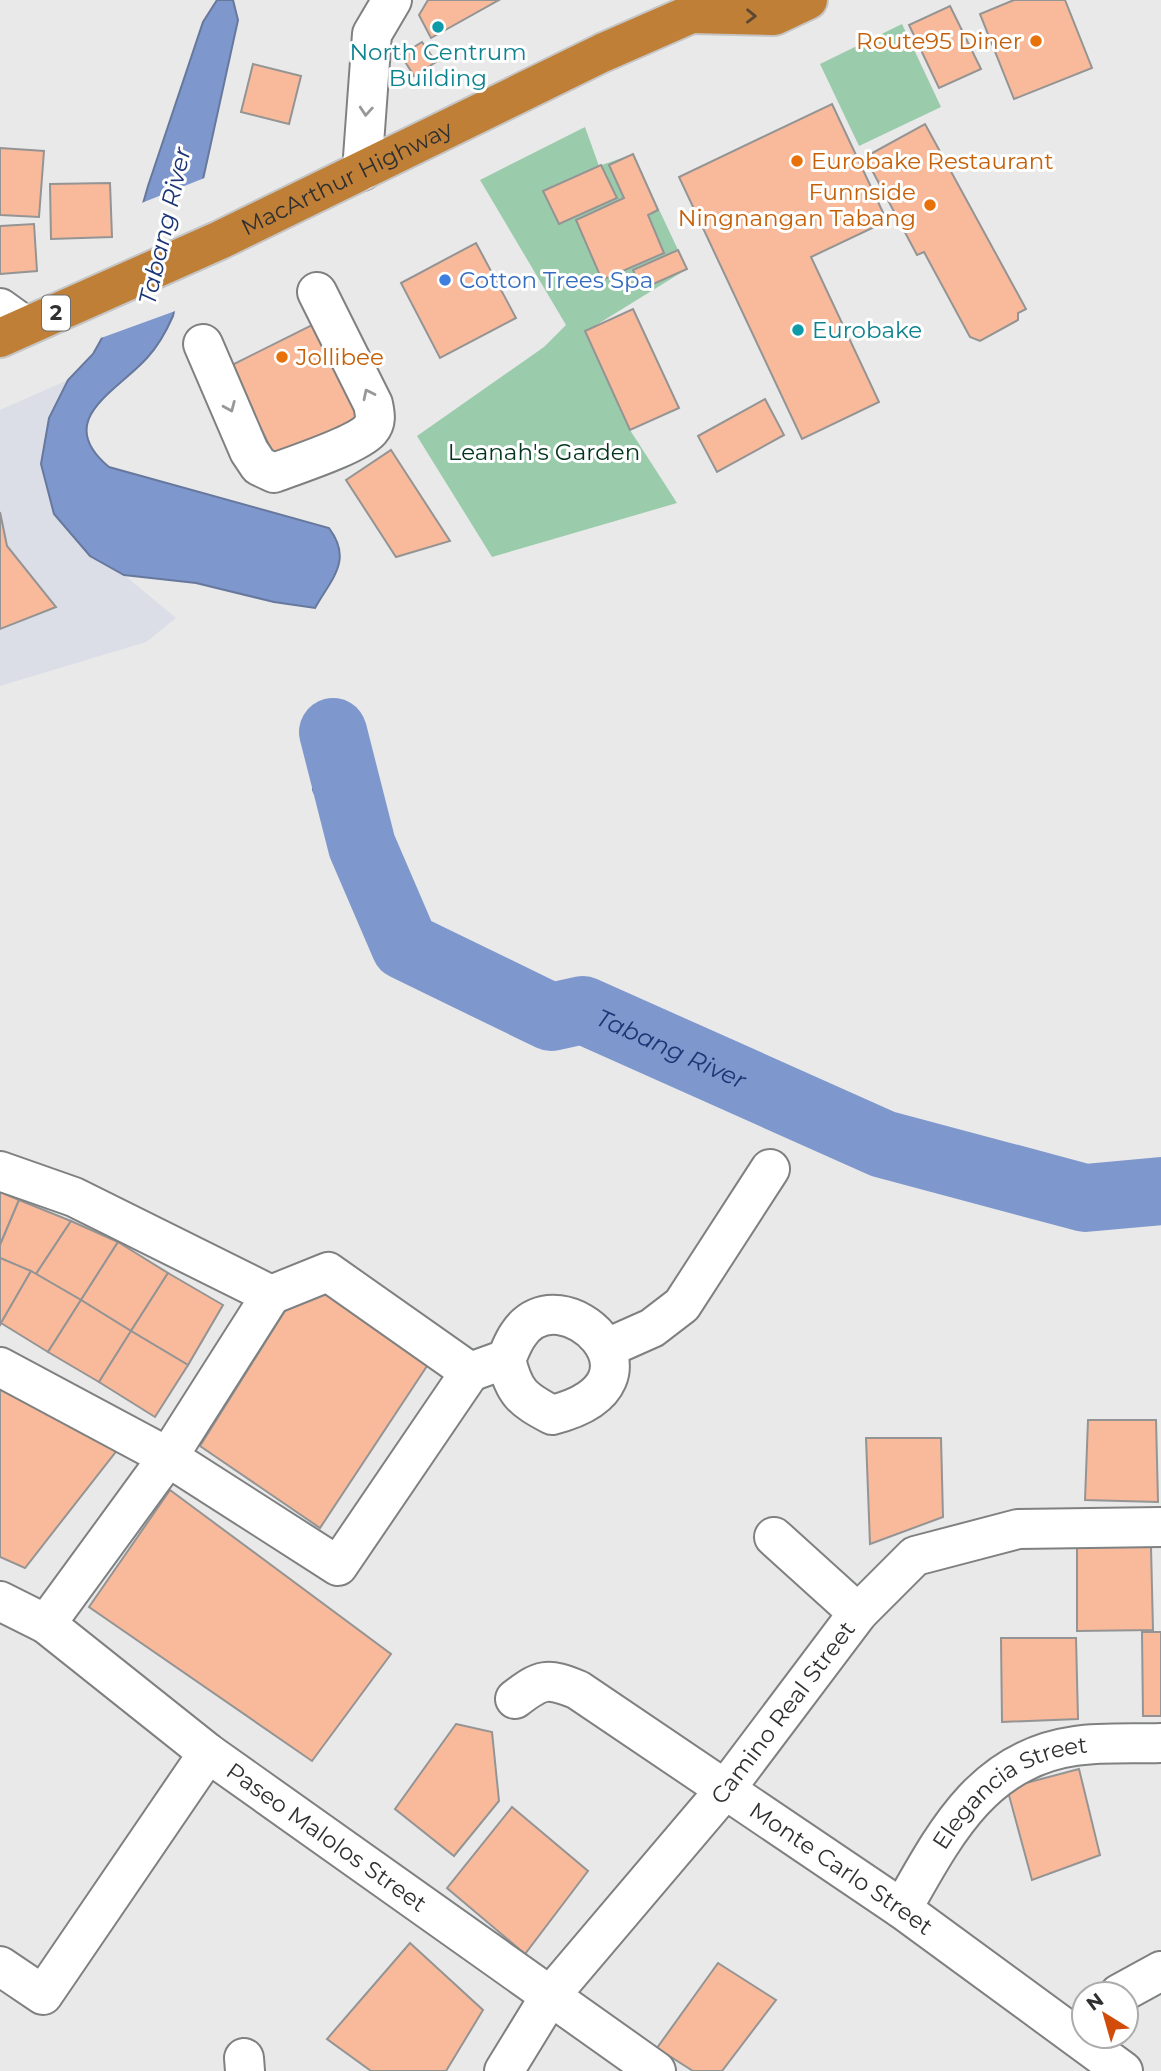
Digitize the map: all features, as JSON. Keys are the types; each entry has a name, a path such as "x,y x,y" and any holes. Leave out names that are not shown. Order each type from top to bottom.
{"highway":[{"name":"MacArthur Highway","path":"8,324 112,290 698,7 774,16 808,0"}],"street":[{"path":"362,171 372,34 392,0"},
{"path":"203,344 249,452 259,466 274,473 351,442 369,432 376,421 373,404 317,292"},
{"path":"607,1348 652,1328 682,1305 770,1169"},
{"path":"0,1171 74,1197 271,1295"},
{"path":"46,1624 168,1457 271,1295 328,1272 470,1372"},
{"path":"540,1316 568,1316 590,1326 607,1348 611,1372 600,1394 579,1408 552,1415 525,1401 512,1381 506,1359 519,1333 540,1316"},
{"path":"0,1367 168,1457 338,1566 470,1372 506,1359"},
{"name":"Camino Real Street","path":"504,2071 551,1996 724,1791 858,1613 915,1556 1018,1529 1161,1527"},
{"path":"774,1537 858,1613"},
{"name":"Paseo Malolos Street","path":"0,1601 46,1624 208,1753 656,2071"},
{"name":"Monte Carlo Street","path":"515,1699 537,1682 555,1681 578,1690 1070,2025"},
{"name":"Elegancia Street","path":"902,1909 934,1852 982,1788 1024,1759 1074,1746 1161,1743"},
{"path":"0,1966 43,1995 208,1753"},
{"path":"1140,1982 1161,1971"},
{"name":"Monte Carlo Street","path":"1102,2050 1123,2071"}],"shaded area":[{"path":"68,380 49,418 90,556 124,575 176,618 146,642 0,686 0,410"}],"green space":[{"path":"902,24 941,107 859,146 820,64"},
{"name":"Leanah's Garden","path":"585,127 599,166 633,154 687,269 585,332 630,430 677,503 492,557 417,436 544,347 566,325 480,180"}],"water":[{"path":"217,0 233,0 238,20 173,316 151,353 95,408 88,421 87,435 93,450 109,467 329,528 336,539 340,559 333,578 315,608 274,602 196,583 124,575 90,556 54,514 41,464 49,418 68,380 93,354 107,329 148,186 203,22"},
{"path":"333,732 355,747 368,795 379,816 373,836 384,846 391,879 399,880 401,899 415,899 412,907 415,912 414,924 434,934 441,933 449,944 462,944 499,957 589,1010 545,1016 497,990 481,994 471,991 465,972 445,971 431,958 405,947 397,938 393,922 385,915 389,902 384,892 375,888 369,856 360,851 358,841 329,836 327,819 313,790 313,754"}],"pier":[{"path":"207,177 178,310 101,338 139,204"}],"building":[{"name":"North Centrum Building","path":"428,0 499,0 431,38 419,15"},
{"name":"Route95 Diner","path":"1014,0 1065,0 1092,68 1014,99 980,14"},
{"path":"950,6 981,69 939,88 909,25"},
{"path":"422,42 436,62 414,76 401,55"},
{"path":"253,64 301,76 289,124 241,112"},
{"name":"Eurobake","path":"832,104 887,221 811,257 879,402 802,439 679,177"},
{"name":"Funnside Ningnangan Tabang","path":"925,124 1026,309 1018,313 1018,320 980,341 970,337 924,252 917,255 865,157"},
{"path":"0,148 44,151 39,217 0,215"},
{"path":"633,154 658,210 648,215 664,253 602,280 576,220 624,198 609,165"},
{"path":"601,165 617,198 559,224 543,191"},
{"path":"110,183 112,237 51,239 50,184"},
{"path":"34,224 37,271 0,274 0,226"},
{"path":"476,243 516,318 440,358 401,283"},
{"path":"678,250 687,269 642,289 633,270"},
{"path":"633,309 679,408 630,430 585,331"},
{"path":"320,321 369,420 279,465 230,366"},
{"path":"765,399 784,435 717,472 698,436"},
{"path":"391,450 450,541 396,557 346,480"},
{"path":"0,512 7,546 56,607 0,629"},
{"path":"0,1192 19,1200 0,1245"},
{"path":"19,1200 71,1221 36,1274 0,1258 0,1245"},
{"path":"71,1221 118,1242 81,1300 36,1274"},
{"path":"118,1242 168,1273 131,1331 81,1300"},
{"path":"0,1258 31,1271 0,1325"},
{"path":"31,1271 81,1300 48,1352 1,1323"},
{"path":"168,1273 223,1305 188,1365 131,1331"},
{"path":"328,1289 429,1363 320,1528 200,1446 288,1306"},
{"path":"81,1300 131,1331 99,1382 48,1352"},
{"path":"131,1331 188,1365 155,1417 99,1382"},
{"path":"0,1387 118,1449 25,1568 0,1557"},
{"path":"1088,1420 1156,1420 1158,1502 1085,1500"},
{"path":"866,1438 941,1438 943,1517 870,1544"},
{"path":"170,1490 391,1654 312,1761 89,1607"},
{"path":"1077,1547 1151,1547 1153,1630 1077,1631"},
{"path":"1142,1632 1161,1632 1161,1716 1143,1716"},
{"path":"1001,1638 1076,1638 1078,1719 1002,1722"},
{"path":"456,1724 492,1732 499,1801 454,1856 395,1809"},
{"path":"1079,1769 1100,1855 1032,1880 1007,1788"},
{"path":"512,1807 588,1871 525,1954 447,1888"},
{"path":"410,1943 483,2010 446,2071 371,2071 327,2039"},
{"path":"718,1963 776,2000 722,2071 693,2071 657,2048"}],"waterway":[{"name":"Tabang River","path":"333,732 362,846 405,946 551,1017 583,1010 883,1144 1085,1198 1161,1191"}],"place":[{"name":"North Centrum Building","path":"438,27"},
{"name":"Route95 Diner","path":"1036,41"},
{"name":"Eurobake Restaurant","path":"797,161"},
{"name":"Funnside Ningnangan Tabang","path":"930,205"},
{"name":"Cotton Trees Spa","path":"445,280"},
{"name":"Eurobake","path":"798,330"},
{"name":"Jollibee","path":"282,357"}]}
